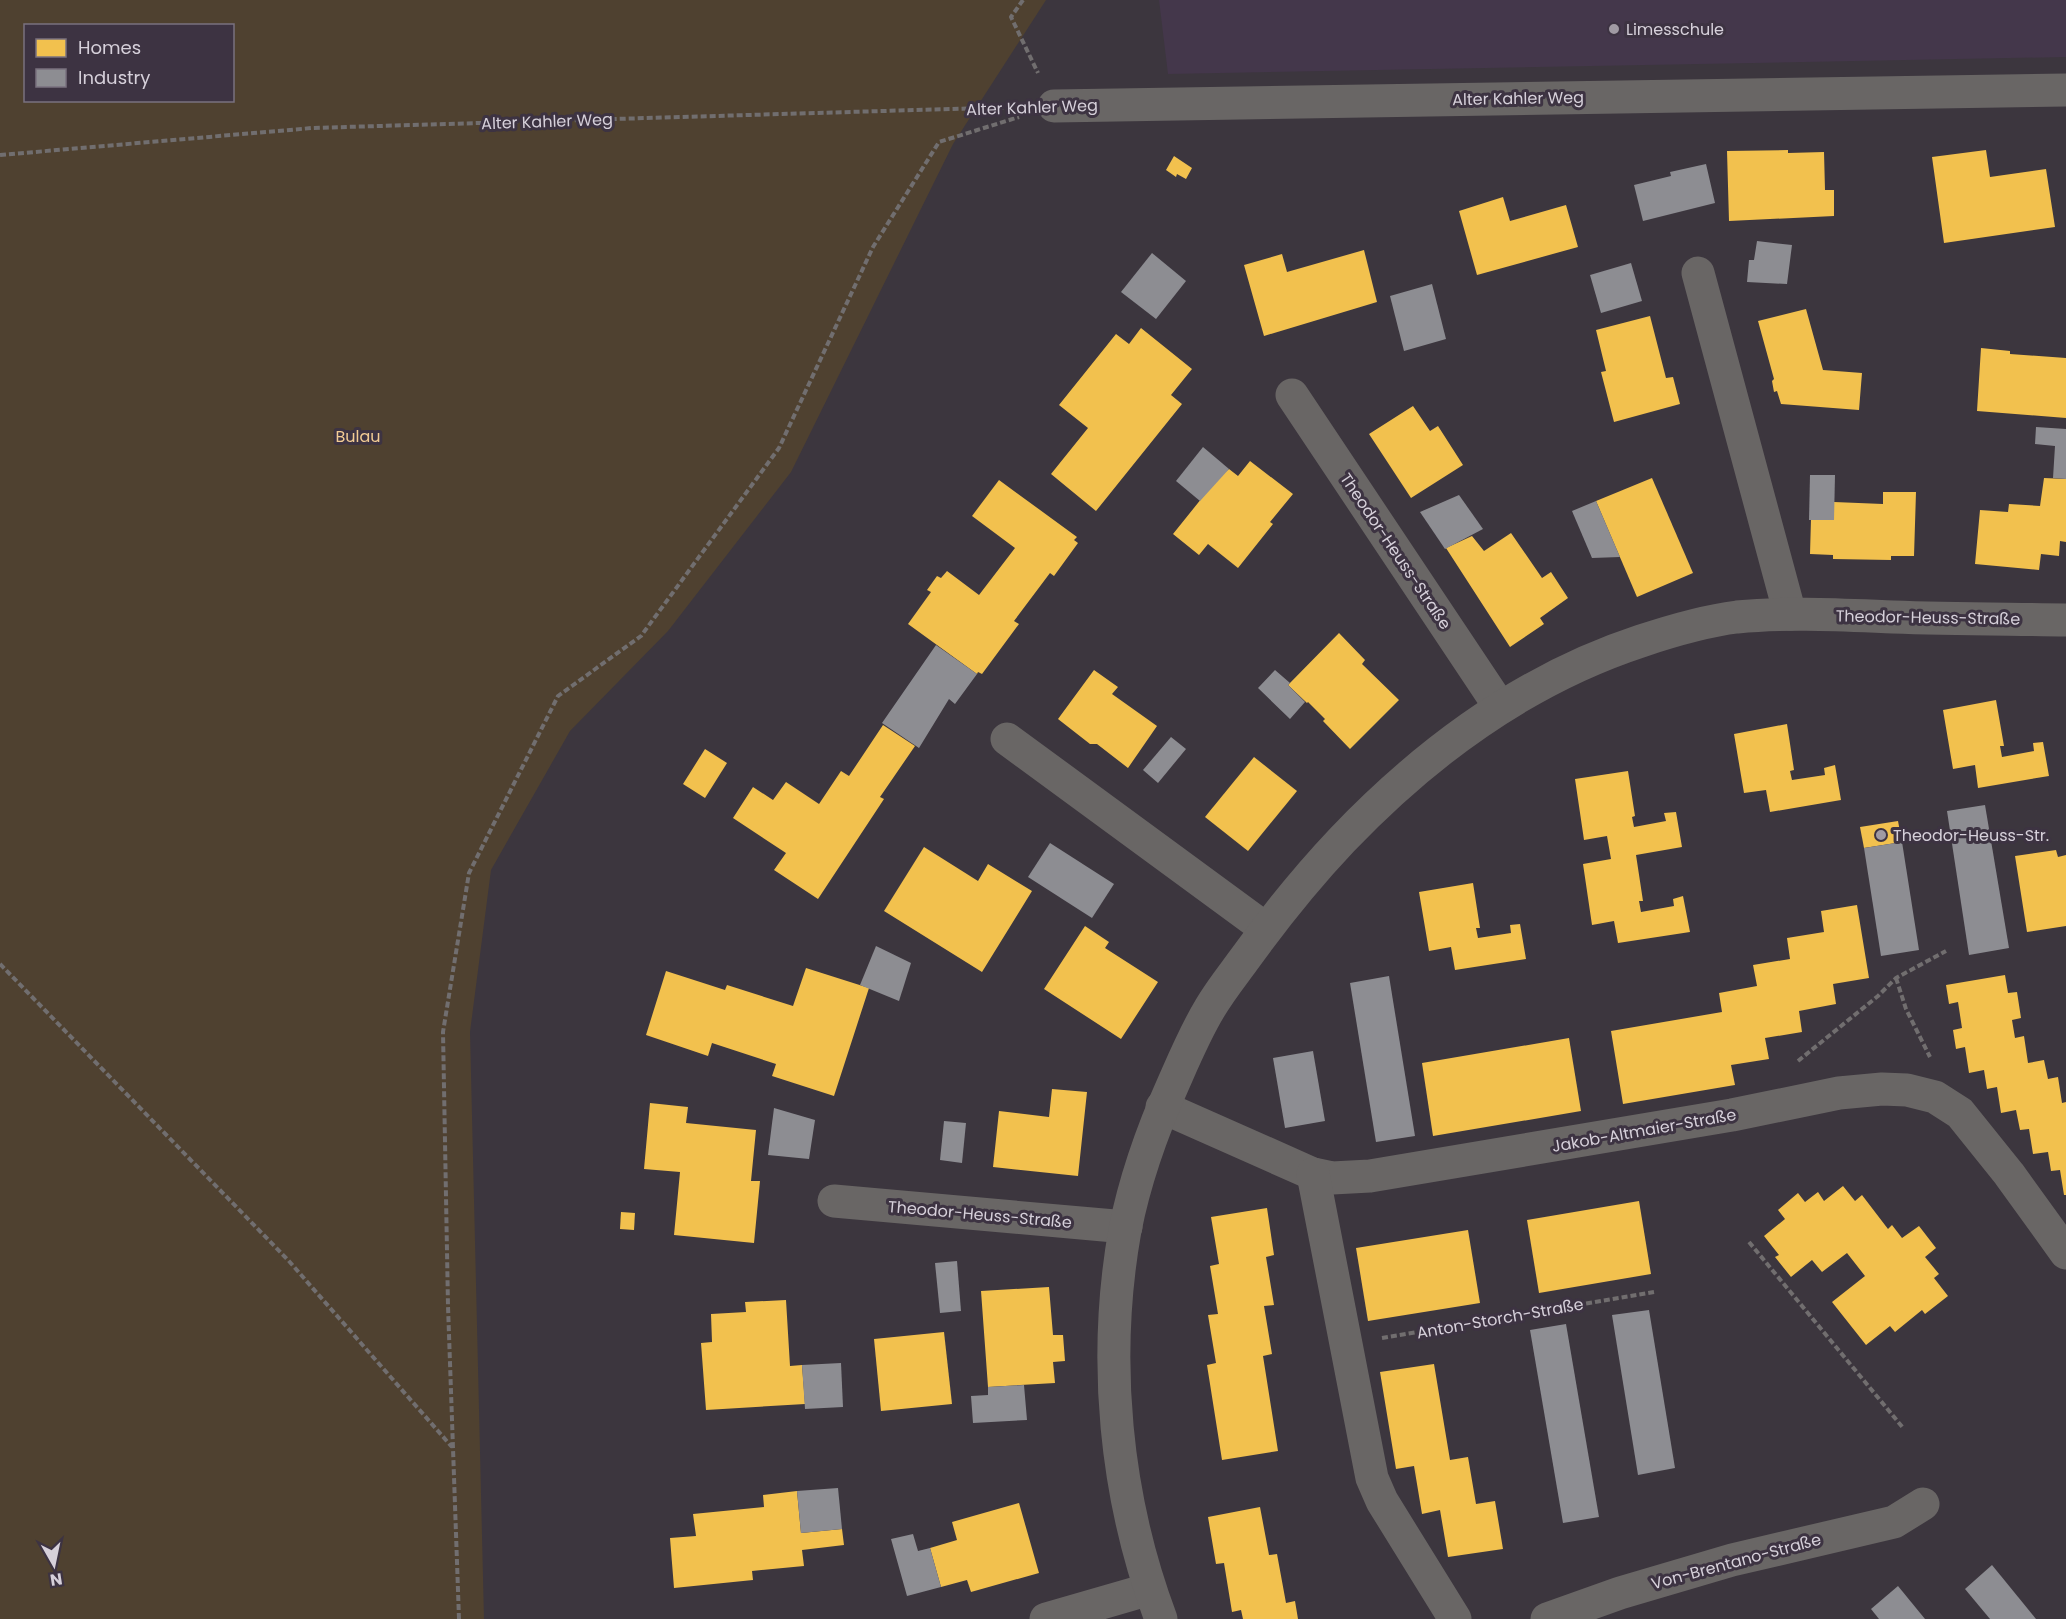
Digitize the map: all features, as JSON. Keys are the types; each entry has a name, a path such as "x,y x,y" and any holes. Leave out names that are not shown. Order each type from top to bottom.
{"street":[{"name":"Alter Kahler Weg","path":"1054,106 2066,90"},
{"path":"1698,273 1790,614"},
{"name":"Theodor-Heuss-Straße","path":"1292,395 1500,707"},
{"name":"Theodor-Heuss-Straße","path":"1161,1619 1150,1589 1129,1506 1121,1457 1113,1347 1117,1285 1126,1227 1141,1168 1162,1107 1211,1006 1266,929 1322,861 1358,823 1420,766 1500,707 1558,674 1643,640 1733,617 1790,614 2066,620"},
{"path":"1007,739 1266,929"},
{"name":"Jakob-Altmaier-Straße","path":"1162,1107 1313,1174 1332,1178 1370,1176 1732,1115 1839,1094 1882,1089 1907,1090 1935,1097 1960,1113 2066,1253"},
{"path":"1313,1174 1372,1478 1382,1501 1455,1619"},
{"name":"Theodor-Heuss-Straße","path":"834,1201 1126,1227"},
{"name":"Von-Brentano-Straße","path":"1547,1619 1638,1588 1732,1560 1894,1522 1923,1504"},
{"path":"1046,1619 1150,1589"}],"path":[{"path":"459,1619 448,1294 443,1032 469,873 558,696 641,636 778,448 873,247 939,142 1054,106 1011,17 1023,0"},
{"name":"Alter Kahler Weg","path":"0,155 312,128 1054,106"},
{"path":"1796,1063 1878,996 1896,978 1946,951"},
{"path":"0,964 288,1260 453,1449"},
{"path":"1896,978 1906,1009 1932,1060"},
{"path":"1749,1242 1905,1429"},
{"name":"Anton-Storch-Straße","path":"1346,1344 1654,1292"}],"shaded area":[{"name":"Limesschule","path":"1159,0 2066,0 2066,57 1168,74"}],"green space":[{"name":"Bulau","path":"0,0 1046,0 953,144 791,472 668,631 570,731 491,870 470,1032 484,1619 0,1619"}],"building: Homes":[{"path":"1788,150 1788,153 1824,152 1825,190 1834,190 1834,216 1729,221 1727,151"},
{"path":"1986,150 1990,177 2046,169 2055,227 1944,243 1932,157"},
{"path":"1174,156 1192,168 1186,179 1177,174 1176,177 1166,170"},
{"path":"1503,197 1510,221 1566,205 1578,247 1477,275 1459,211"},
{"path":"1364,250 1377,302 1264,336 1244,265 1282,254 1287,272"},
{"path":"1806,309 1823,370 1862,373 1859,410 1781,404 1777,391 1774,392 1772,381 1774,379 1758,321"},
{"path":"1650,316 1666,378 1673,377 1680,404 1614,422 1601,372 1606,371 1596,330"},
{"path":"1141,328 1192,369 1171,395 1182,404 1096,511 1051,474 1088,428 1059,405 1116,334 1129,344"},
{"path":"1981,348 2010,351 2010,354 2066,358 2066,418 1977,411"},
{"path":"1413,406 1430,431 1438,426 1463,465 1411,498 1369,434"},
{"path":"1250,461 1293,494 1270,522 1273,524 1238,568 1208,544 1199,555 1173,534 1218,478 1229,469 1238,476"},
{"path":"1652,478 1693,573 1637,597 1596,501"},
{"path":"2044,478 2066,479 2066,542 2060,541 2059,556 2041,554 2039,570 1975,564 1980,510 2008,512 2009,504 2040,506"},
{"path":"999,480 1077,537 1074,540 1078,543 1054,576 1050,573 1014,621 1019,624 982,674 978,672 977,674 908,624 931,592 927,590 937,576 941,578 947,571 979,595 1015,548 972,516"},
{"path":"1883,492 1916,492 1914,556 1891,556 1891,560 1833,559 1833,555 1810,554 1811,519 1834,520 1834,502 1883,504"},
{"path":"1511,533 1542,578 1551,572 1568,598 1540,618 1544,624 1510,647 1446,548 1472,536 1484,551"},
{"path":"1339,633 1365,660 1362,664 1399,700 1350,749 1323,721 1325,719 1288,685"},
{"path":"1094,670 1118,687 1112,694 1157,726 1128,768 1097,744 1090,744 1058,719"},
{"path":"1996,700 2004,746 2000,746 2002,757 2034,751 2033,743 2043,742 2049,776 1978,788 1975,765 1953,769 1943,710"},
{"path":"1787,724 1794,770 1790,771 1792,780 1825,775 1824,768 1835,765 1841,800 1770,812 1766,790 1744,793 1734,734"},
{"path":"883,725 915,746 880,797 884,799 818,899 774,870 786,853 733,818 753,787 773,800 786,782 819,804 841,771 849,776"},
{"path":"705,749 727,763 705,798 683,784"},
{"path":"1254,757 1297,791 1248,851 1205,817"},
{"path":"1628,771 1635,816 1632,817 1634,827 1666,821 1664,813 1676,812 1682,847 1636,855 1643,901 1639,901 1641,912 1674,906 1673,899 1683,896 1690,932 1618,943 1614,921 1592,925 1583,864 1611,859 1607,836 1584,840 1575,779"},
{"name":"Theodor-Heuss-Str.","path":"1898,821 1902,842 1864,848 1860,827"},
{"path":"924,847 978,881 988,864 1032,891 982,972 884,911"},
{"path":"2056,850 2058,857 2066,855 2066,926 2027,932 2015,856"},
{"path":"1473,883 1480,928 1476,928 1478,938 1511,933 1510,925 1520,924 1526,959 1455,970 1451,947 1429,951 1419,892"},
{"path":"1857,905 1869,978 1833,984 1836,1004 1799,1011 1802,1032 1765,1038 1769,1059 1731,1065 1735,1085 1623,1104 1611,1031 1722,1012 1719,993 1757,986 1753,965 1790,959 1787,938 1824,932 1821,911"},
{"path":"1085,926 1109,942 1105,948 1158,982 1121,1039 1044,989"},
{"path":"806,968 869,988 834,1096 772,1076 776,1064 712,1043 708,1056 646,1035 666,971 725,990 727,985 793,1006"},
{"path":"2005,975 2008,993 2017,992 2021,1018 2012,1020 2015,1038 2024,1036 2028,1063 2044,1060 2048,1079 2058,1077 2062,1103 2066,1102 2066,1195 2064,1195 2060,1170 2051,1171 2048,1152 2033,1154 2029,1129 2020,1130 2016,1110 2001,1113 1997,1087 1987,1089 1984,1070 1969,1073 1965,1047 1956,1049 1953,1030 1962,1028 1958,1002 1949,1004 1946,985"},
{"path":"1569,1038 1581,1111 1433,1136 1422,1063"},
{"path":"1052,1089 1087,1092 1078,1176 993,1167 999,1111 1049,1117"},
{"path":"650,1103 688,1107 686,1123 756,1130 751,1181 760,1181 754,1243 674,1235 680,1172 644,1169"},
{"path":"1843,1186 1855,1201 1862,1195 1888,1229 1892,1225 1902,1238 1919,1226 1936,1248 1925,1257 1939,1274 1934,1278 1948,1296 1925,1314 1922,1310 1895,1332 1890,1326 1866,1345 1832,1302 1865,1276 1847,1253 1822,1272 1812,1260 1791,1277 1775,1257 1779,1255 1764,1236 1785,1219 1778,1210 1798,1193 1805,1202 1818,1192 1824,1201"},
{"path":"1639,1201 1651,1274 1539,1293 1527,1220"},
{"path":"1267,1208 1274,1255 1266,1257 1274,1305 1264,1306 1272,1354 1263,1356 1278,1451 1222,1460 1207,1365 1216,1363 1208,1315 1218,1314 1210,1266 1219,1264 1211,1217"},
{"path":"621,1212 635,1213 634,1230 620,1229"},
{"path":"1468,1230 1480,1303 1368,1321 1356,1248"},
{"path":"1049,1287 1053,1335 1063,1335 1065,1361 1053,1362 1055,1383 988,1387 981,1291"},
{"path":"786,1300 790,1366 802,1365 805,1404 706,1410 701,1343 712,1342 711,1314 746,1312 745,1302"},
{"path":"944,1332 952,1404 881,1411 874,1339"},
{"path":"1434,1364 1450,1460 1468,1457 1476,1504 1495,1501 1503,1549 1448,1557 1440,1510 1422,1514 1414,1466 1396,1469 1380,1372"},
{"path":"797,1491 801,1533 842,1529 844,1545 802,1550 804,1566 752,1571 753,1580 674,1588 670,1538 696,1536 693,1514 764,1507 763,1495"},
{"path":"1019,1503 1039,1573 971,1592 967,1580 941,1587 930,1548 957,1540 952,1522"},
{"path":"1260,1507 1269,1555 1277,1554 1286,1603 1295,1601 1298,1619 1243,1619 1241,1610 1232,1612 1224,1563 1216,1564 1208,1517"}],"building: Industry":[{"path":"1706,164 1715,203 1643,221 1634,185 1671,176 1670,172"},
{"path":"1757,241 1792,245 1787,284 1747,282 1749,260 1754,260"},
{"path":"1152,253 1186,281 1156,319 1121,292"},
{"path":"1631,263 1642,301 1601,313 1590,275"},
{"path":"1432,284 1446,339 1404,351 1390,296"},
{"path":"2036,427 2066,429 2066,479 2053,478 2055,446 2035,444"},
{"path":"1203,447 1229,469 1200,501 1176,481"},
{"path":"1810,475 1835,475 1834,520 1809,520"},
{"path":"1459,495 1483,529 1445,549 1420,512"},
{"path":"1596,501 1620,557 1592,558 1572,511"},
{"path":"936,645 977,674 955,704 949,699 919,748 882,723"},
{"path":"1275,670 1290,683 1288,685 1305,702 1290,719 1258,688"},
{"path":"1171,737 1186,749 1158,783 1143,770"},
{"path":"1985,805 2009,948 1969,955 1947,811"},
{"path":"1902,842 1919,950 1881,956 1864,848"},
{"path":"1050,843 1114,884 1092,918 1028,877"},
{"path":"876,946 911,963 899,1001 860,985"},
{"path":"1389,976 1415,1136 1376,1142 1350,983"},
{"path":"1313,1051 1325,1121 1285,1128 1273,1058"},
{"path":"774,1108 815,1120 809,1159 768,1155"},
{"path":"944,1121 966,1123 962,1163 940,1160"},
{"path":"957,1261 961,1311 940,1313 935,1263"},
{"path":"1649,1310 1675,1468 1638,1475 1612,1315"},
{"path":"1566,1324 1599,1517 1563,1523 1530,1330"},
{"path":"841,1363 843,1407 805,1409 802,1365"},
{"path":"1024,1385 1027,1420 973,1423 971,1396 988,1395 988,1387"},
{"path":"838,1488 842,1529 801,1533 797,1491"},
{"path":"913,1534 918,1551 930,1548 941,1587 907,1596 891,1539"},
{"path":"1992,1565 2036,1619 1990,1619 1965,1589"},
{"path":"1898,1586 1925,1619 1879,1619 1871,1609"}],"place":[{"name":"Limesschule","path":"1614,29"},
{"name":"Theodor-Heuss-Str.","path":"1881,835"}]}
